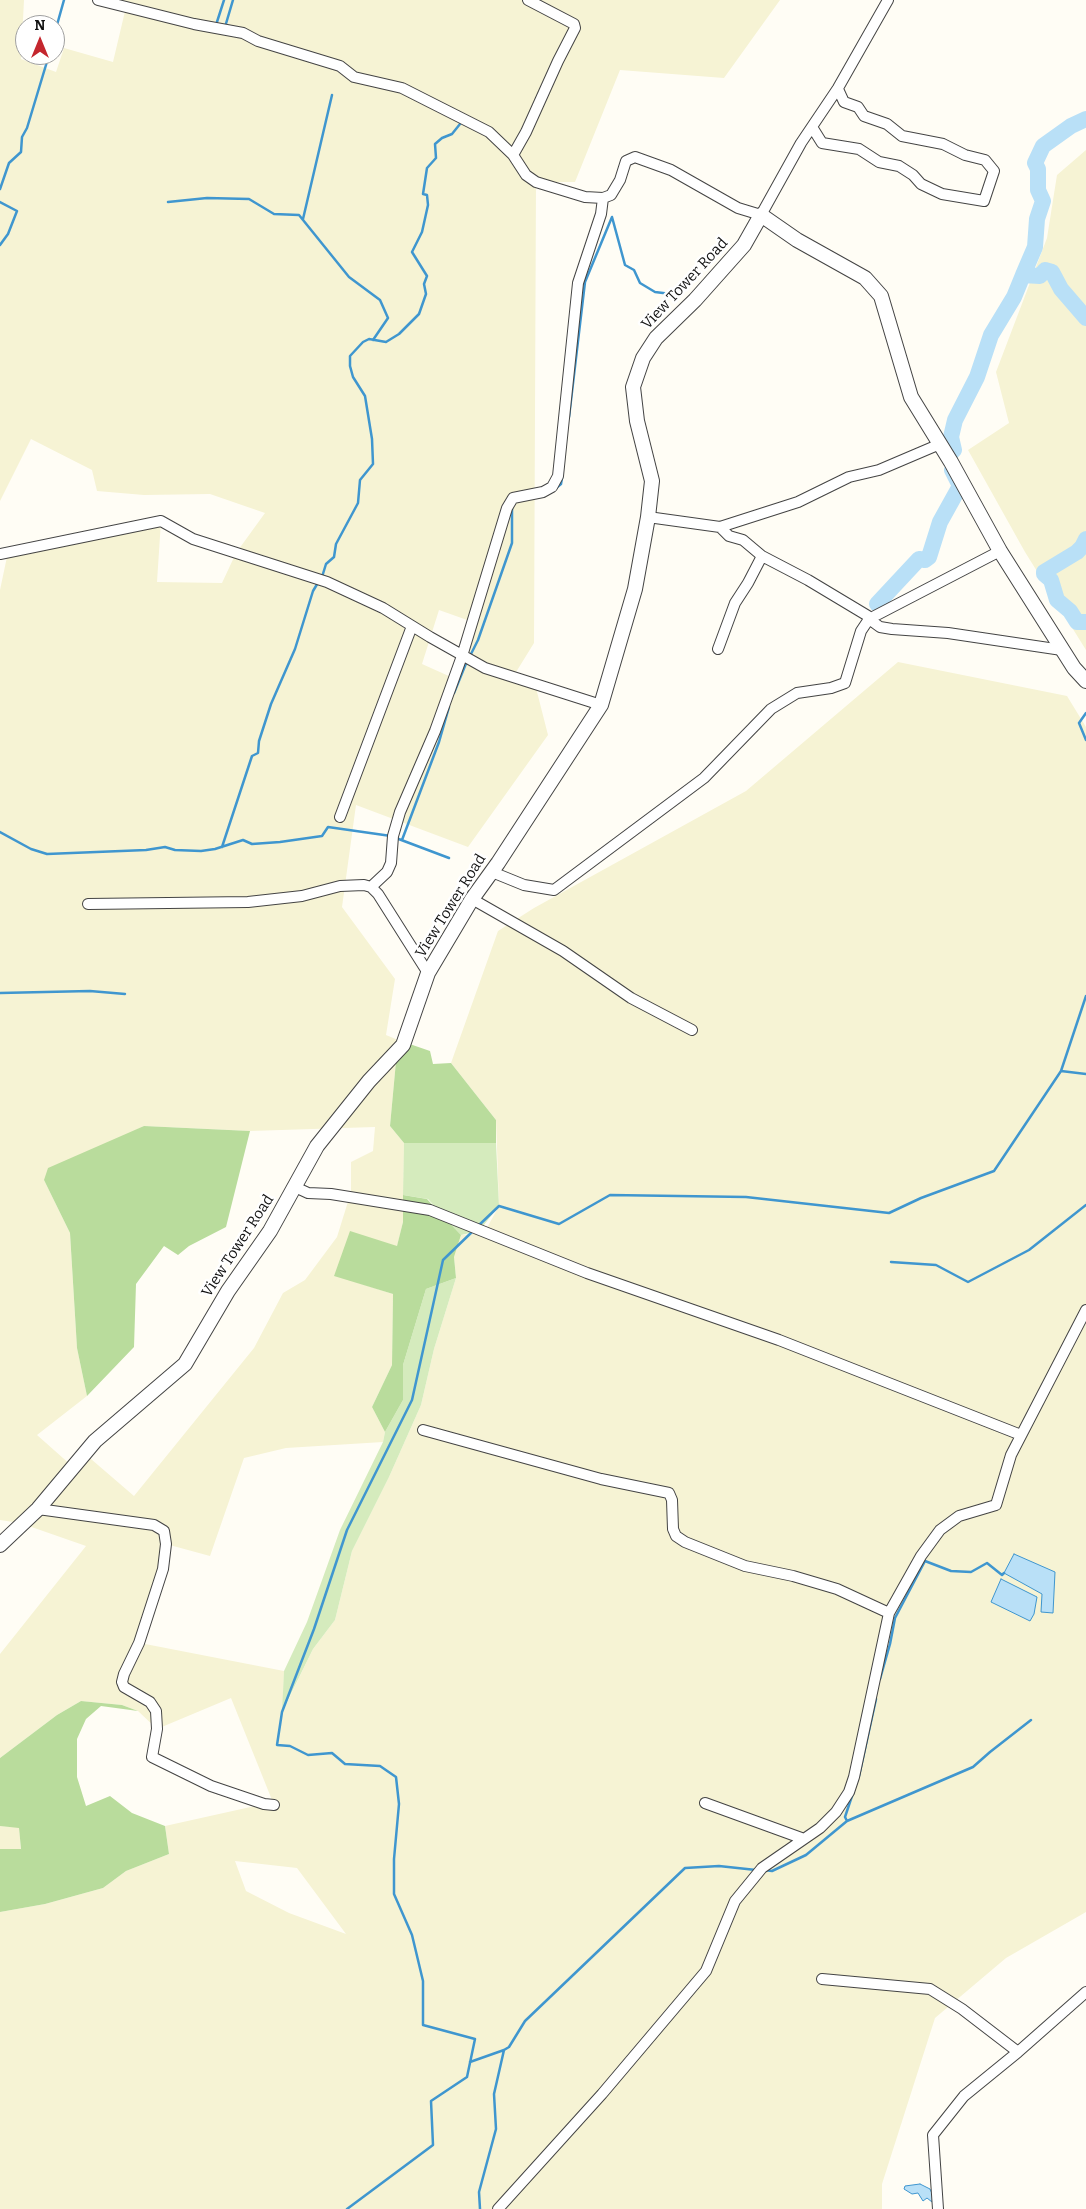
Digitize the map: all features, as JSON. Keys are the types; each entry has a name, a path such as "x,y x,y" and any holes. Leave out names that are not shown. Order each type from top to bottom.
{"street":[{"path":"98,0 194,24 243,33 258,40 340,66 354,76 402,88 489,132 513,155 526,175 536,182 585,197 603,198 612,195 620,180 626,161 635,156 671,170 738,208 760,215 797,240 865,278 881,296 911,397 940,444 1000,551 1062,650 1074,668 1086,681"},
{"path":"513,155 526,132 575,28 574,24 528,0"},
{"path":"760,215 812,127 838,89 888,0"},
{"path":"812,127 822,143 859,149 879,162 899,166 913,175 921,184 942,194 984,202 994,171 985,160 965,155 943,144 902,136 886,124 864,116 858,107 844,102 838,89"},
{"path":"371,887 387,872 392,863 392,836 400,812 435,731 462,656 507,508 513,498 543,492 552,487 558,476 578,283 601,214 603,198"},
{"name":"View Tower Road","path":"0,1545 38,1509 95,1441 186,1364 196,1350 211,1319 270,1231 317,1146 369,1081 403,1045 428,973 472,899 492,872 601,705 635,589 648,518 652,481 637,421 633,387 643,358 656,338 695,300 744,245 760,215"},
{"path":"648,518 720,527 798,502 849,477 879,470 940,444"},
{"path":"0,554 161,521 193,539 327,582 383,608 485,668 601,705"},
{"path":"720,527 729,536 743,540 762,556 808,580 868,616 869,619 880,627 948,633 1062,650"},
{"path":"492,872 524,884 554,890 704,778 771,709 797,692 831,688 844,683 861,631 869,619 1000,551"},
{"path":"718,649 735,603 762,556"},
{"path":"340,817 412,626"},
{"path":"88,904 248,902 302,896 340,886 364,885 371,887 378,894 428,973"},
{"path":"472,899 563,951 631,998 692,1030"},
{"path":"295,1187 308,1193 331,1194 430,1210 658,1299 779,1340 1021,1435"},
{"path":"498,2209 602,2094 706,1971 735,1901 758,1873 770,1861 820,1828 836,1812 849,1792 854,1777 889,1613 921,1556 940,1530 959,1516 996,1505 1011,1454 1086,1310"},
{"path":"423,1430 601,1479 668,1493 672,1500 673,1529 676,1536 685,1542 745,1566 793,1576 836,1589 889,1613"},
{"path":"38,1509 154,1526 164,1531 166,1544 163,1569 139,1643 124,1674 122,1682 124,1687 150,1702 156,1711 157,1729 152,1756 211,1786 264,1804 274,1805"},
{"path":"705,1803 804,1839"},
{"path":"822,1979 930,1989 962,2009 1018,2052"},
{"path":"938,2209 933,2134 964,2096 1018,2052 1086,1992"}],"shaded area":[{"path":"0,0 24,0 23,15 15,15 15,65 37,65 56,72 58,65 65,65 65,48 113,62 126,7 98,0 780,0 724,78 620,70 575,182 536,182 534,643 513,677 535,684 548,735 468,847 356,805 342,907 395,979 386,1035 398,1040 390,1126 404,1143 403,1222 397,1247 334,1275 393,1294 392,1365 372,1407 385,1432 383,1442 286,1448 244,1458 210,1556 166,1544 140,1643 284,1671 283,1711 313,1649 335,1620 352,1551 389,1477 421,1405 434,1349 456,1278 454,1257 461,1235 484,1233 499,1206 496,1120 451,1063 498,931 534,908 746,791 898,662 1067,696 1086,727 1086,1912 1006,1958 935,2018 882,2184 882,2209 0,2209 0,1912 45,1904 103,1888 126,1871 169,1854 165,1826 264,1804 274,1805 231,1698 157,1729 138,1711 122,1705 81,1701 57,1715 0,1758 0,1654 86,1546 20,1523 0,1520 0,590 8,552 161,521 157,582 222,583 236,553 265,513 210,494 144,495 97,491 92,470 31,439 0,501","holes":["439,610 470,621 451,677 422,664","144,1126 250,1131 375,1127 373,1151 351,1162 351,1192 337,1237 305,1280 283,1293 254,1348 134,1496 84,1453 72,1466 37,1435 87,1396 77,1348 70,1233 44,1180","235,1861 297,1868 346,1934 289,1913 246,1891"]},
{"path":"1086,150 1086,650 1025,552 968,450 1009,423 996,372 1047,238 1057,175"},
{"path":"0,1826 19,1827 21,1850 0,1849"}],"green space":[{"path":"398,1040 430,1051 433,1064 451,1063 496,1120 496,1143 404,1143 390,1126"},
{"path":"144,1126 250,1131 226,1227 189,1246 178,1255 164,1246 136,1284 134,1347 87,1396 77,1348 70,1233 44,1180 48,1168"},
{"path":"404,1143 496,1143 499,1206 479,1231 461,1235 428,1199 403,1195"},
{"path":"403,1195 427,1199 461,1235 454,1257 456,1278 426,1289 403,1365 403,1400 385,1432 372,1407 392,1365 393,1294 334,1276 350,1231 397,1246 403,1222"},
{"path":"456,1278 434,1349 421,1405 389,1477 352,1551 335,1620 313,1649 282,1712 284,1671 307,1622 340,1530 383,1442 385,1432 403,1400 403,1365 426,1289"},
{"path":"81,1701 122,1705 138,1711 101,1706 86,1719 77,1739 77,1777 86,1806 110,1796 132,1813 165,1826 169,1854 126,1871 103,1888 45,1904 0,1912 0,1849 21,1849 19,1828 0,1826 0,1758 57,1715"}],"water":[{"path":"1014,1554 1055,1572 1053,1613 1041,1612 1042,1594 1004,1573"},
{"path":"1001,1579 1037,1597 1034,1614 1030,1621 991,1602"},
{"path":"920,2184 930,2189 933,2196 932,2202 927,2198 923,2201 918,2193 912,2194 904,2189 905,2186"}],"waterway":[{"path":"60,15 64,0"},
{"path":"216,25 224,0"},
{"path":"225,27 233,0"},
{"path":"0,189 9,163 21,152 22,137 27,128 46,65"},
{"path":"303,219 332,95"},
{"path":"1023,275 1035,247 1037,219 1043,201 1038,190 1038,169 1035,163 1043,146 1071,126 1086,119"},
{"path":"322,577 326,564 334,557 336,544 358,503 360,480 373,464 372,439 365,396 353,377 350,356 363,342 369,339 386,342 399,334 419,314 426,294 424,284 427,276 412,252 422,232 428,205 427,195 423,194 427,168 436,158 435,144 442,138 452,134 460,124"},
{"path":"168,202 207,198 249,199 274,214 299,215 349,277 380,300 388,318 373,340"},
{"path":"0,202 17,211 8,234 0,245"},
{"path":"569,417 585,282 612,217 625,265 634,270 640,283 655,292 671,294"},
{"path":"954,450 951,437 955,420 977,377 991,335 1014,297 1023,275 1040,276 1045,270 1052,272 1061,289 1086,318"},
{"path":"877,604 919,559 925,560 929,557 940,522 960,486 952,470"},
{"path":"555,489 561,484 562,478"},
{"path":"470,656 478,640 512,543 512,507"},
{"path":"1086,539 1077,552 1044,572 1051,580 1057,600 1070,611 1077,622 1086,622"},
{"path":"222,847 252,756 258,753 259,741 271,704 295,649 313,591 319,581"},
{"path":"454,693 467,661"},
{"path":"402,840 439,742 449,707"},
{"path":"1086,713 1079,723 1086,740"},
{"path":"0,832 31,849 47,854 146,850 165,847 175,850 201,851 215,849 243,840 252,844 322,836 328,827 391,836"},
{"path":"396,838 449,858"},
{"path":"0,993 90,991 125,994"},
{"path":"1061,1071 1086,996"},
{"path":"477,1227 499,1206 559,1224 610,1195 746,1197 889,1213 921,1198 994,1171 1061,1071 1086,1074"},
{"path":"891,1262 936,1265 968,1282 1029,1250 1086,1205"},
{"path":"347,2209 433,2145 431,2101 467,2077 475,2039 423,2025 423,1981 412,1935 394,1894 394,1859 399,1804 396,1777 380,1766 345,1764 332,1753 308,1755 290,1746 277,1745 282,1712 314,1629 347,1530 412,1400 443,1260 473,1231"},
{"path":"880,1679 895,1618 925,1561 951,1571 971,1572 987,1563 1002,1575 1004,1573"},
{"path":"859,1776 876,1699"},
{"path":"764,1870 772,1871 806,1855 847,1821 973,1767 1031,1720"},
{"path":"847,1821 845,1817 853,1793"},
{"path":"470,2062 509,2047 525,2021 685,1868 719,1866 756,1870"},
{"path":"480,2209 479,2192 496,2129 494,2094 504,2050"}]}
